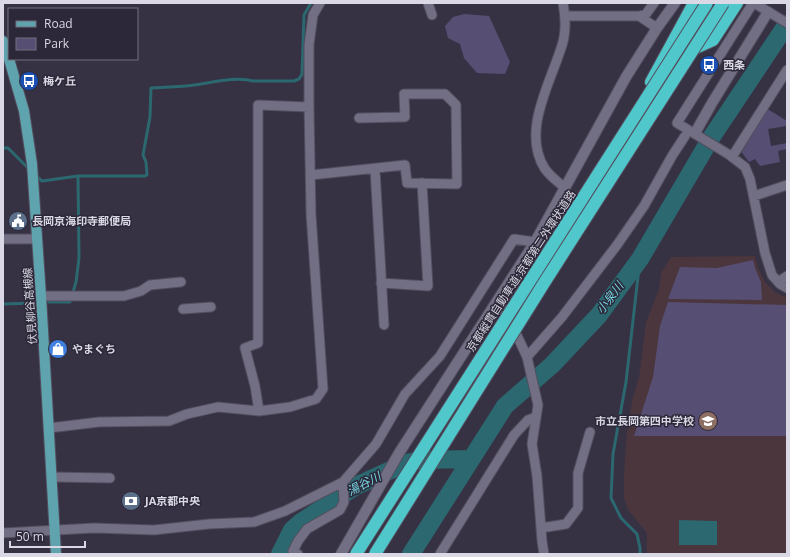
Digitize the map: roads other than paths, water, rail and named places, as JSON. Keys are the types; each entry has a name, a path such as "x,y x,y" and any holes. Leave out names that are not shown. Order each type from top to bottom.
{"highway":[{"path":"619,141 694,3"},
{"name":"京都縦貫自動車道;京都第二外環状道路","path":"356,554 707,3"},
{"path":"375,554 544,283 723,3"},
{"path":"694,49 713,40 737,3"}],"main road":[{"name":"伏見柳谷高槻線","path":"3,42 8,56"},
{"name":"伏見柳谷高槻線","path":"9,60 22,105 29,140 34,182 56,554"}],"street":[{"path":"49,428 99,422 169,421 187,414 218,407 259,411 290,407 316,399 323,389 311,214 309,107 309,45 313,15 320,3"},
{"path":"428,3 432,15"},
{"path":"563,3 565,16 564,38 541,107 535,134 536,147 543,165 550,175 565,188"},
{"path":"565,16 639,16 646,14 654,3"},
{"path":"341,554 399,453 535,242 626,77 657,28 675,3"},
{"path":"787,23 754,3 677,123 693,135 730,156 745,167 750,179 765,253 772,275 778,282 787,288"},
{"path":"527,360 616,245 644,206 669,162 693,135 771,13"},
{"path":"639,16 657,28"},
{"path":"730,156 787,70"},
{"path":"310,175 405,165 407,183 457,184 456,105 445,94 404,94 405,117 359,118"},
{"path":"259,411 255,386 245,348 258,343 258,105 309,107"},
{"path":"375,169 384,325"},
{"path":"381,283 428,286 422,184"},
{"path":"754,196 787,185"},
{"path":"3,239 37,239"},
{"path":"3,533 94,528 154,530 209,524 254,522 285,511 343,482 376,444 405,394 440,356 514,239 535,242"},
{"path":"778,282 787,276"},
{"path":"41,296 124,296 141,291 150,285 181,282"},
{"path":"498,301 514,329 527,360 538,405 532,444 537,476 544,554"},
{"path":"183,309 211,306"},
{"path":"440,554 514,435 528,420 536,417"},
{"path":"541,528 566,524 578,508 578,473 590,432"},
{"path":"52,477 110,478"},
{"path":"295,553 298,541 306,529 340,510 344,502 343,482"}],"waterway":[{"path":"35,175 42,181 78,176 147,175 146,162 143,155 150,117 151,88 189,86 239,79 253,81 294,81 299,79 302,74 304,15 311,3"},
{"name":"小泉川","path":"411,554 505,406 552,365 599,315 640,259 711,138 787,24"},
{"path":"3,148 8,148 30,170"},
{"path":"49,302 70,302 76,282 79,258 78,176"},
{"path":"640,259 626,382 613,454 611,498 621,518 637,534 640,554"},
{"path":"3,304 35,303"},
{"name":"湯谷川","path":"280,554 292,530 301,522 356,486 406,463 421,460 471,459"}],"place":[{"name":"西条","path":"709,65"},
{"name":"梅ケ丘","path":"29,81"},
{"name":"長岡京海印寺郵便局","path":"18,221"},
{"name":"やまぐち","path":"58,349"},
{"name":"市立長岡第四中学校","path":"708,421"},
{"name":"JA京都中央","path":"131,501"}]}
